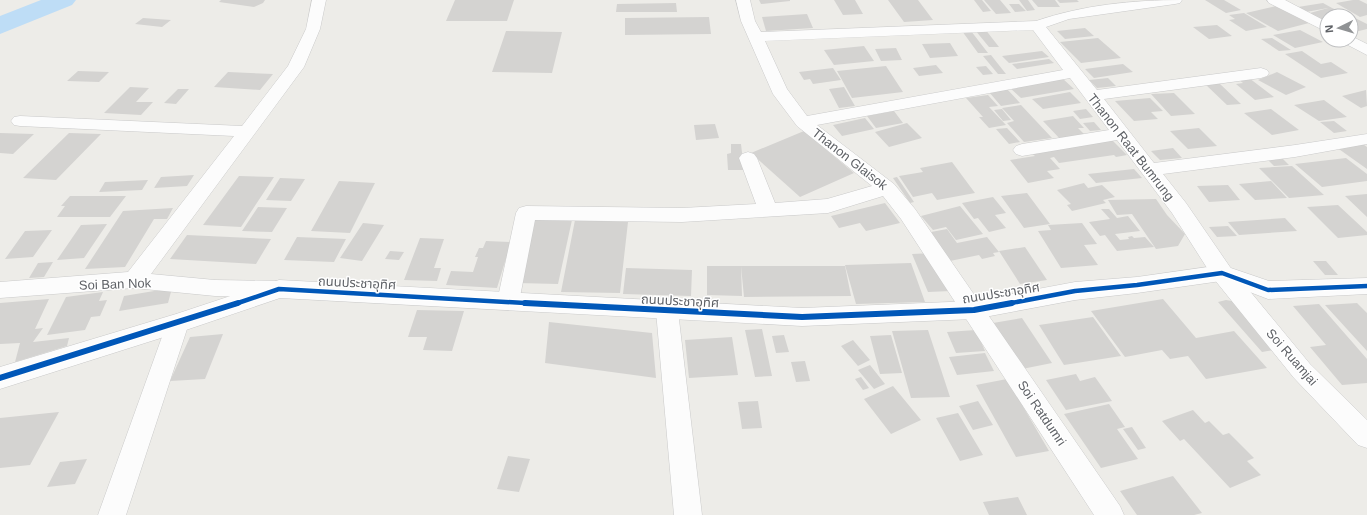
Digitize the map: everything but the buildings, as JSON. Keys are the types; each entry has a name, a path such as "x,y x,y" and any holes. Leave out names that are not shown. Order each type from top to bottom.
{"street":[{"path":"134,280 246,130 296,66 313,29 319,0"},
{"name":"Thanon Glaisok","path":"743,0 755,36 779,90 803,122 887,188 908,214 974,310"},
{"path":"755,36 1037,25 1067,15 1175,0"},
{"path":"1274,0 1319,24"},
{"name":"Thanon Raat Bumrung","path":"1037,25 1072,73 1092,96 1179,208 1222,273"},
{"path":"803,122 1072,73"},
{"path":"1092,96 1261,73"},
{"path":"20,122 246,130"},
{"path":"1022,150 1120,134"},
{"path":"1150,170 1295,151 1367,139"},
{"path":"748,158 768,210"},
{"path":"508,302 526,213 682,214 828,206 887,188"},
{"name":"ถนนประชาอุทิศ","path":"0,378 178,323 279,289 667,311 802,317 974,310 1075,291 1137,285 1222,273 1268,290 1367,286"},
{"name":"Soi Ruamjai","path":"1222,273 1302,371 1367,437"},
{"name":"Soi Ban Nok","path":"0,290 134,280 215,288 279,289"},
{"name":"Soi Ratdumri","path":"974,310 1110,515"},
{"path":"667,311 688,515"},
{"path":"112,515 178,323"}],"waterway":[{"path":"0,26 63,0"}],"cycle path":[{"path":"0,378 178,323 279,289 667,311 802,317 974,310 1075,291 1137,285 1222,273 1268,290 1367,286"}]}
